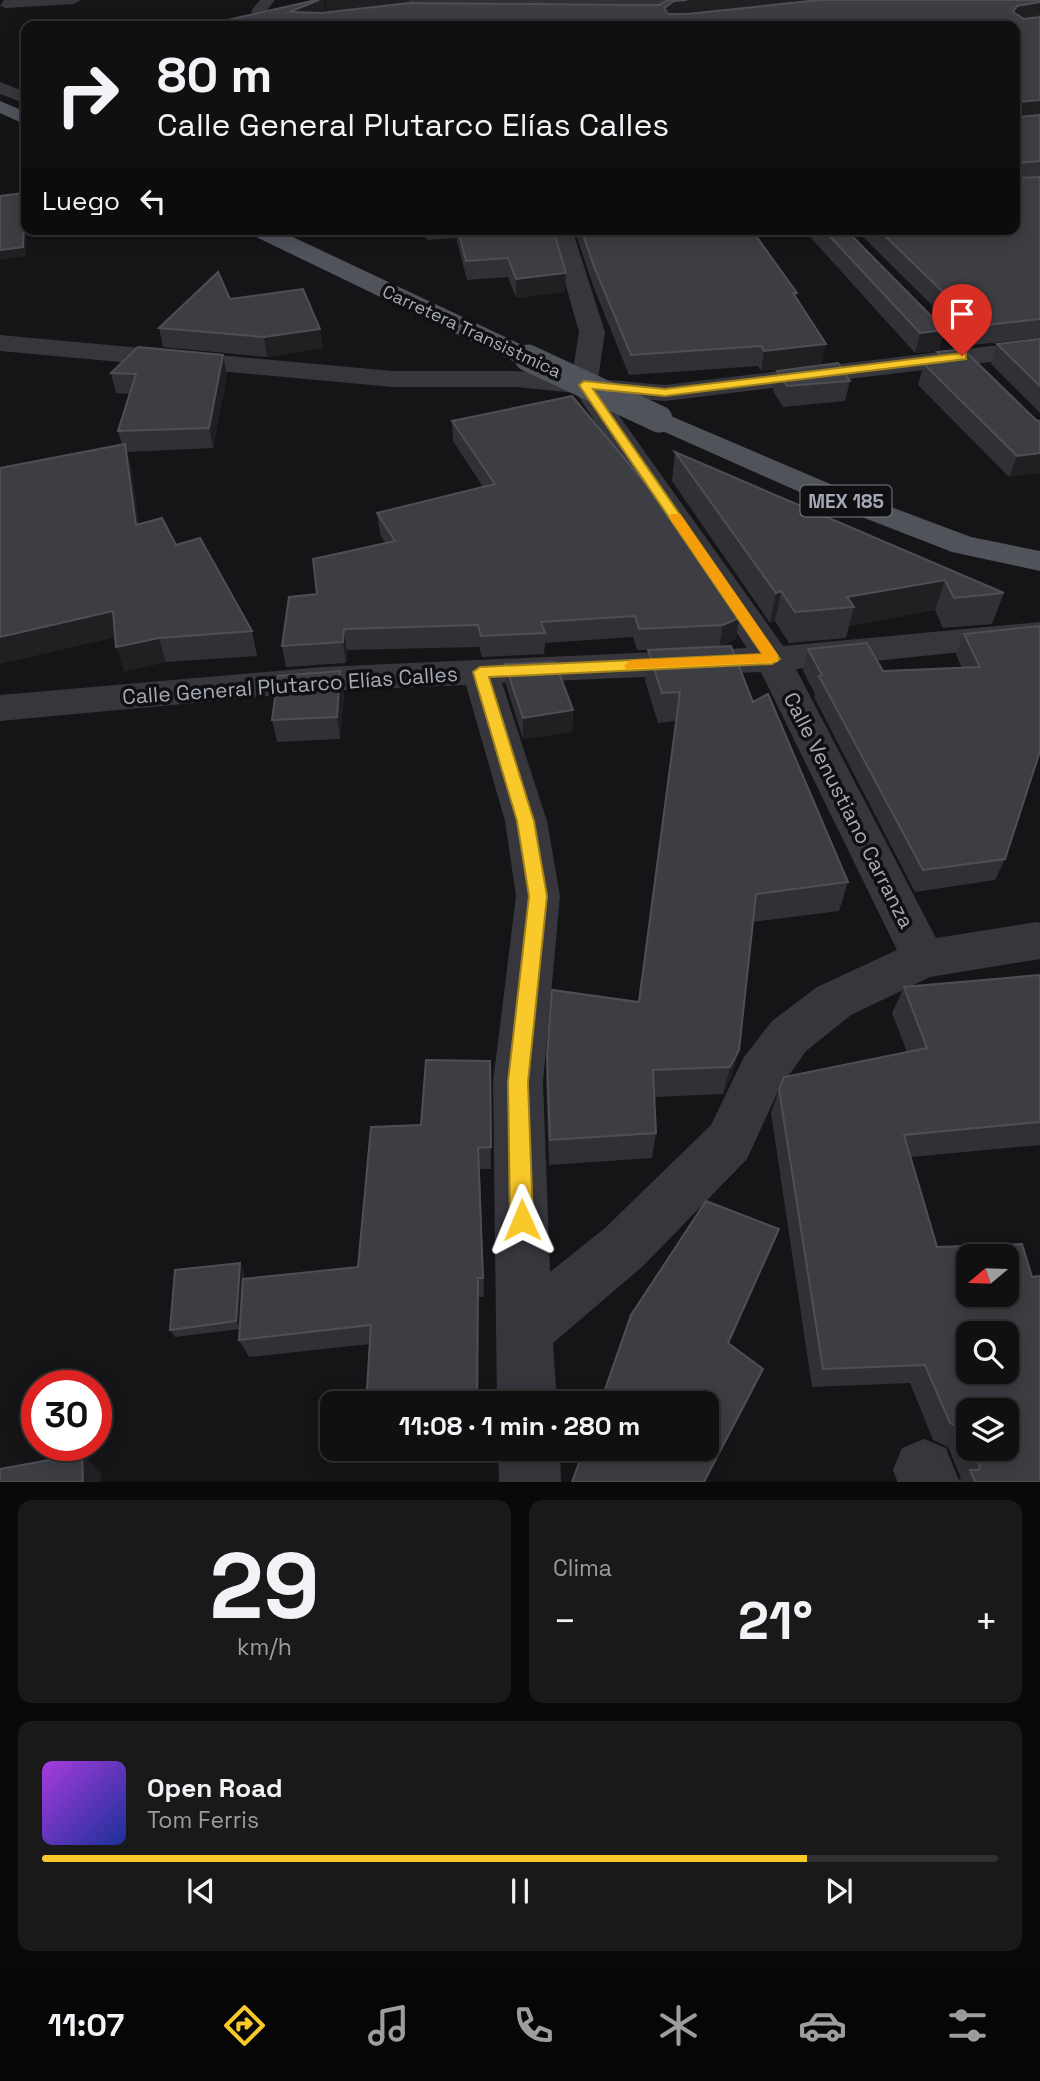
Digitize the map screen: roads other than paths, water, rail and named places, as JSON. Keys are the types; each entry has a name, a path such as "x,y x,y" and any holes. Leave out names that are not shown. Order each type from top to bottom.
{"main road":[{"path":"0,106 21,116"},
{"name":"Carretera Transistmica","path":"271,235 659,419 824,492 963,545 1040,561"}],"street":[{"path":"4,7 74,0"},
{"path":"0,87 21,97"},
{"path":"563,235 592,332 584,385"},
{"path":"943,337 982,376"},
{"path":"0,343 393,379 516,379 665,393 1040,348"},
{"name":"Calle Venustiano Carranza","path":"584,385 772,659 924,959"},
{"name":"Calle General Plutarco Elías Calles","path":"0,708 322,679 772,659 1040,633"},
{"path":"480,672 526,821 538,896 518,1082 526,1391"},
{"path":"524,1331 624,1247 729,1142 761,1073 789,1036 834,1001 924,959 1039,940"},
{"path":"529,1461 530,1482"}]}
